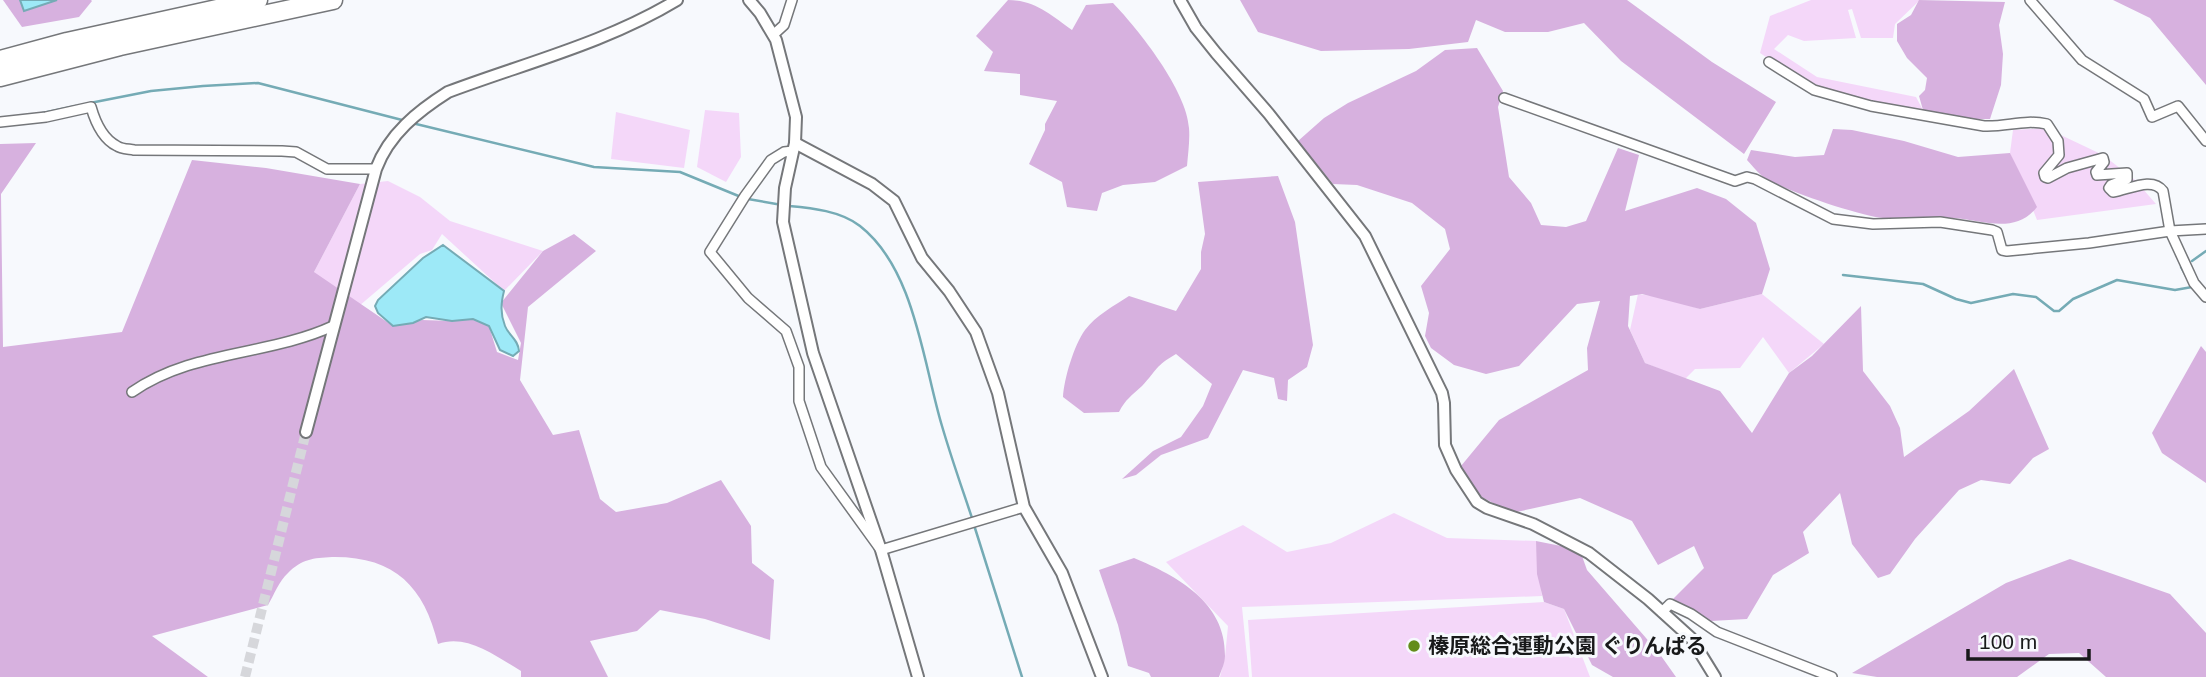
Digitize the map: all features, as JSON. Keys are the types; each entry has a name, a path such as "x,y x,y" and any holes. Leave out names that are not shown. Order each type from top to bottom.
{"highway":[{"path":"0,60 80,39 258,0"},
{"path":"0,76 120,46 332,0"}],"street":[{"path":"306,432 376,169 380,158 408,121 449,92 611,34 649,17 677,0"},
{"path":"749,0 773,35 796,117 794,147 784,203 786,241 813,353 881,550 918,677"},
{"path":"773,35 784,25 792,0"},
{"path":"1180,0 1203,36 1269,114 1365,236 1442,393 1445,445 1455,470 1470,494 1487,508 1533,524 1589,553 1691,638 1716,677"},
{"path":"2031,0 2082,60 2144,99 2152,117 2178,106 2206,141"},
{"path":"1769,62 1814,90 1871,106 2003,127 2025,121 2046,124 2058,141 2059,155 2044,173 2045,177 2049,178 2067,168 2103,158 2104,162 2096,172 2097,175 2127,173 2127,178 2111,185 2109,188 2113,192 2155,183 2159,186 2163,191 2170,231 2194,283 2206,297"},
{"path":"1504,98 1735,181 1747,177 1755,178 1833,219 1873,224 1940,222 1969,226 1997,232 2002,250 2007,251 2206,229"},
{"path":"0,122 91,107 96,124 109,139 117,146 134,150 296,152 327,169 376,169"},
{"path":"794,147 771,160 710,252 748,298 786,331 799,367 799,401 821,467 881,550"},
{"path":"794,147 872,184 894,201 922,258 976,331 998,393 1024,506 1062,573 1102,677"},
{"path":"132,391 177,368 312,335 333,326"},
{"path":"881,550 1024,506"},
{"path":"1662,612 1670,604 1691,614 1717,632 1832,677"}],"shaded area":[{"path":"3,0 92,1 79,17 22,27"},
{"path":"1008,0 1035,6 1072,30 1086,5 1113,3 1148,45 1180,97 1189,128 1187,166 1155,182 1123,185 1102,193 1097,211 1067,207 1062,182 1029,164 1057,101 1020,95 1020,74 984,71 993,52 976,36"},
{"path":"1240,0 1627,0 1712,62 1776,102 1744,154 1621,61 1584,23 1548,32 1505,32 1476,20 1468,42 1409,49 1321,51 1258,32"},
{"path":"1811,0 1920,0 1895,24 1893,38 1861,38 1852,9 1848,10 1856,38 1804,41 1788,35 1774,49 1817,77 1916,97 1923,110 1817,91 1760,53 1770,16"},
{"path":"1919,0 2005,2 1999,25 2003,54 2001,85 1990,119 1967,119 1923,110 1919,96 1925,90 1927,78 1907,58 1897,41 1897,24 1911,15"},
{"path":"2113,0 2206,0 2206,85 2150,18"},
{"path":"1477,48 1503,91 1498,107 1509,177 1531,203 1541,225 1566,227 1586,221 1618,148 1639,155 1625,211 1697,188 1726,199 1756,223 1770,269 1762,294 1700,309 1642,294 1630,296 1628,326 1645,363 1720,391 1752,433 1789,373 1812,356 1861,306 1863,371 1890,406 1900,428 1904,457 1969,411 2014,369 2049,449 2033,458 2010,484 1981,480 1959,490 1915,539 1890,574 1878,578 1852,544 1840,493 1803,532 1809,553 1773,575 1747,619 1711,621 1672,600 1704,568 1694,546 1658,565 1632,521 1580,498 1512,513 1478,495 1461,466 1499,420 1588,370 1587,348 1600,301 1577,304 1519,366 1486,374 1454,365 1431,348 1425,336 1429,313 1421,286 1450,249 1445,229 1412,203 1357,185 1333,184 1298,141 1324,118 1348,103 1416,71 1445,50"},
{"path":"705,110 739,113 741,157 726,182 697,167"},
{"path":"616,112 690,130 684,168 611,159"},
{"path":"2046,128 2103,155 2135,180 2156,204 2037,220 2010,153 2013,130"},
{"path":"1833,129 1852,130 1904,141 1958,157 2010,153 2037,207 2019,221 1998,224 1953,218 1883,218 1839,207 1785,188 1762,176 1747,160 1751,150 1795,157 1824,155"},
{"path":"36,143 1,194 3,347 122,332 192,160 266,168 360,184 314,272 393,326 422,320 473,319 489,326 497,352 518,360 521,343 501,303 543,251 574,234 596,251 528,307 520,380 553,435 579,430 600,499 616,512 667,503 721,480 751,526 752,563 774,580 770,640 705,619 660,610 637,631 590,641 608,677 521,677 521,671 471,644 449,641 438,644 432,624 415,591 403,578 389,569 354,558 332,557 308,560 293,568 282,580 268,605 152,636 208,677 0,677 0,144"},
{"path":"1278,176 1295,222 1313,345 1307,367 1288,380 1287,401 1278,399 1274,378 1243,370 1208,438 1161,455 1136,475 1122,479 1153,451 1181,437 1203,406 1212,384 1176,354 1160,365 1119,412 1084,413 1063,397 1070,362 1081,336 1094,320 1129,296 1176,311 1201,269 1205,234 1198,182"},
{"path":"388,181 420,197 450,221 543,251 504,291 442,234 432,250 420,254 345,318 314,272 360,184"},
{"path":"1638,294 1666,298 1700,309 1762,294 1824,344 1789,373 1763,337 1740,368 1695,369 1685,379 1645,363 1630,330"},
{"path":"2201,346 2206,352 2206,483 2162,453 2152,433"},
{"path":"1394,513 1447,538 1536,541 1542,596 1242,607 1249,677 1220,677 1228,626 1166,562 1243,525 1287,552 1331,543"},
{"path":"1536,541 1566,547 1582,556 1587,570 1659,653 1676,677 1613,677 1592,665 1564,609 1544,602 1537,574"},
{"path":"1134,558 1182,583 1208,606 1223,637 1225,659 1219,677 1151,677 1149,673 1128,666 1118,625 1099,570"},
{"path":"2070,559 2170,594 2206,633 2206,677 2106,677 2079,653 2049,654 2017,677 1877,677 1852,673 2006,583"},
{"name":"榛原総合運動公園 ぐりんぱる","path":"1544,602 1564,609 1590,677 1252,677 1248,620"}],"water":[{"path":"20,0 57,0 24,11"},
{"path":"443,245 504,291 503,321 519,351 513,356 500,350 489,326 473,319 452,321 426,317 413,323 393,326 378,313 375,306 378,300 423,258"}],"waterway":[{"path":"90,103 151,91 258,83 406,121"},
{"path":"38,114 76,106"},
{"path":"412,123 594,167 680,172 741,197"},
{"path":"748,199 782,205"},
{"path":"789,206 826,211 852,221 879,244 893,267 914,318 942,426 972,518"},
{"path":"2192,261 2206,251"},
{"path":"2181,267 2186,276"},
{"path":"1843,275 1923,284 1971,303 2013,294 2036,297 2054,311 2059,311 2073,299 2117,280 2175,290 2192,287 2191,285"},
{"path":"974,525 1022,677"}],"tunnel":[{"path":"245,677 306,432"}],"place":[{"name":"榛原総合運動公園 ぐりんぱる","path":"1414,646"}]}
